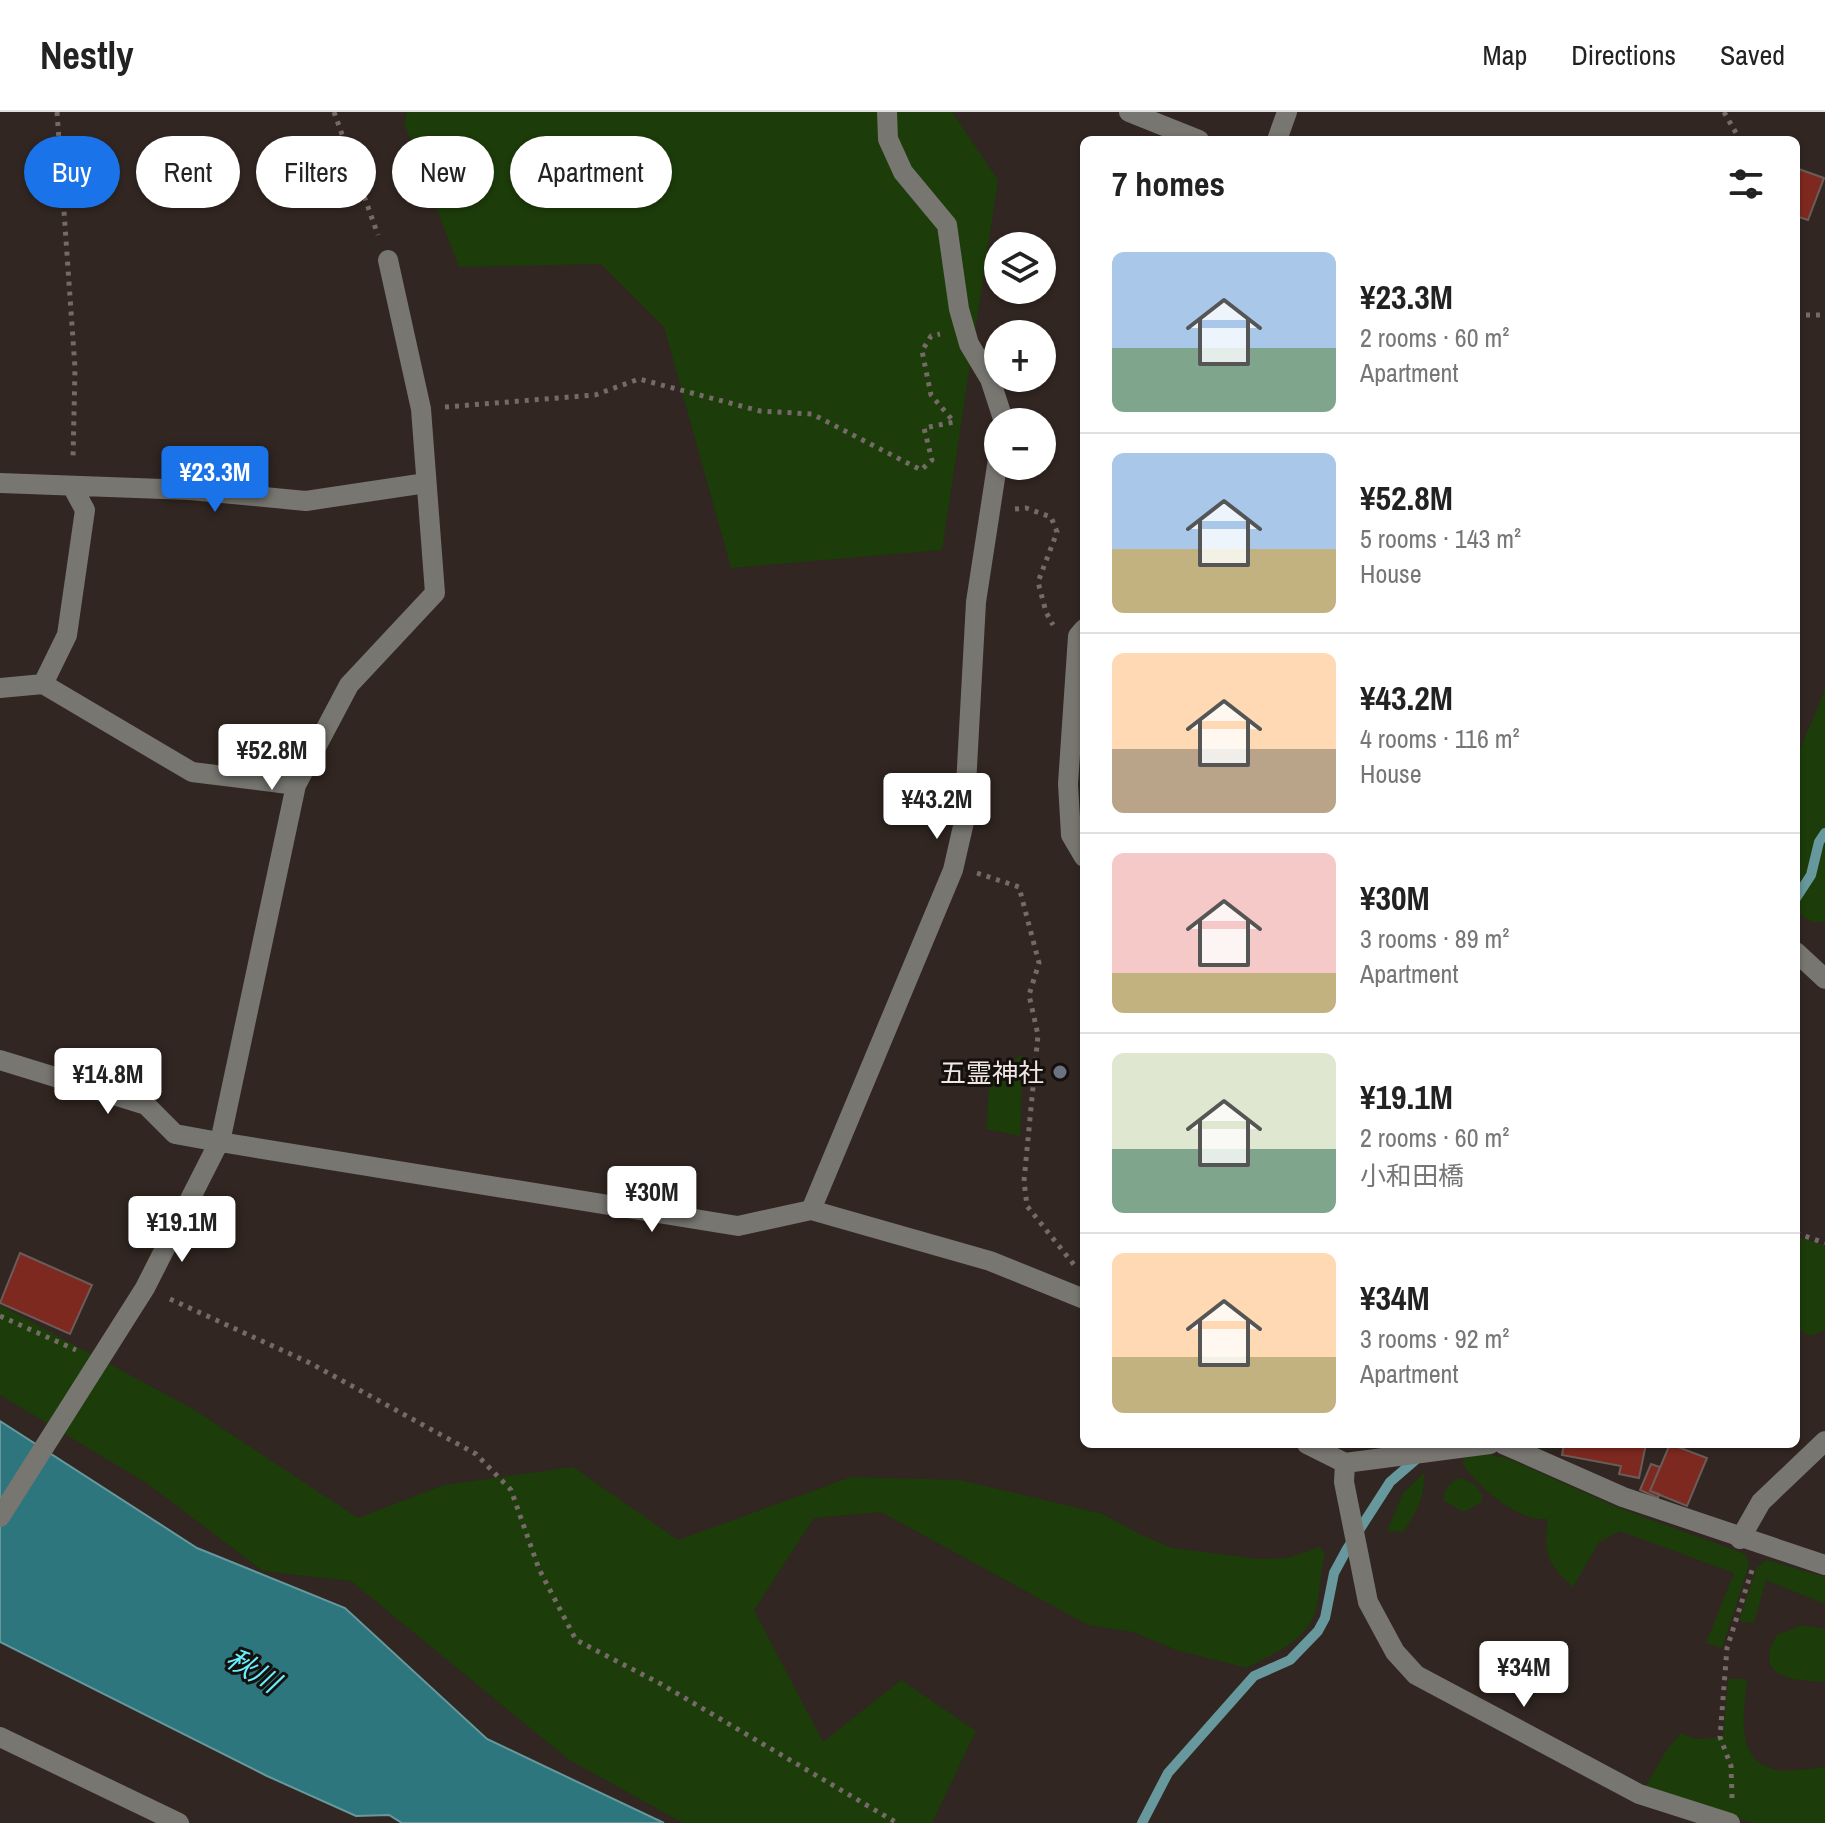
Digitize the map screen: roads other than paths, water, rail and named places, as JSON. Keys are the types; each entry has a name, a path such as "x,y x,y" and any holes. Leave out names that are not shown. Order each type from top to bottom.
{"street":[{"path":"887,112 888,139 903,172 947,225 959,309 969,344 990,379 999,408"},
{"path":"1129,112 1189,136"},
{"path":"1278,136 1287,112"},
{"path":"388,260 421,409 435,593 349,685 296,785 220,1142 738,1226 811,1210 990,1261 1080,1297"},
{"path":"811,1210 953,870 964,822 976,602 995,480"},
{"path":"0,483 190,490 306,501 426,483"},
{"path":"43,684 67,635 85,510 73,488"},
{"path":"1080,644 1068,784 1071,835 1080,850"},
{"path":"0,688 43,684 192,772 296,785"},
{"path":"1800,956 1825,979"},
{"path":"0,1060 146,1105 175,1134 219,1142 145,1288 0,1517"},
{"path":"1740,1539 1761,1502 1825,1441"},
{"path":"1315,1448 1345,1463 1460,1448"},
{"path":"1512,1448 1623,1497 1740,1539 1825,1565"},
{"path":"1345,1463 1344,1482 1368,1602 1395,1652 1416,1675 1639,1794 1730,1823"},
{"path":"0,1737 179,1823"}],"water":[{"name":"秋川","path":"0,1421 197,1548 345,1608 487,1739 664,1823 402,1823 389,1815 356,1816 267,1776 0,1642"}],"waterway":[{"path":"1800,892 1811,875 1819,842 1825,833"},
{"path":"1142,1823 1168,1773 1254,1676 1290,1660 1318,1631 1325,1618 1334,1573 1347,1549 1390,1482 1420,1456"}],"place":[{"name":"五霊神社","path":"1060,1072"}]}
